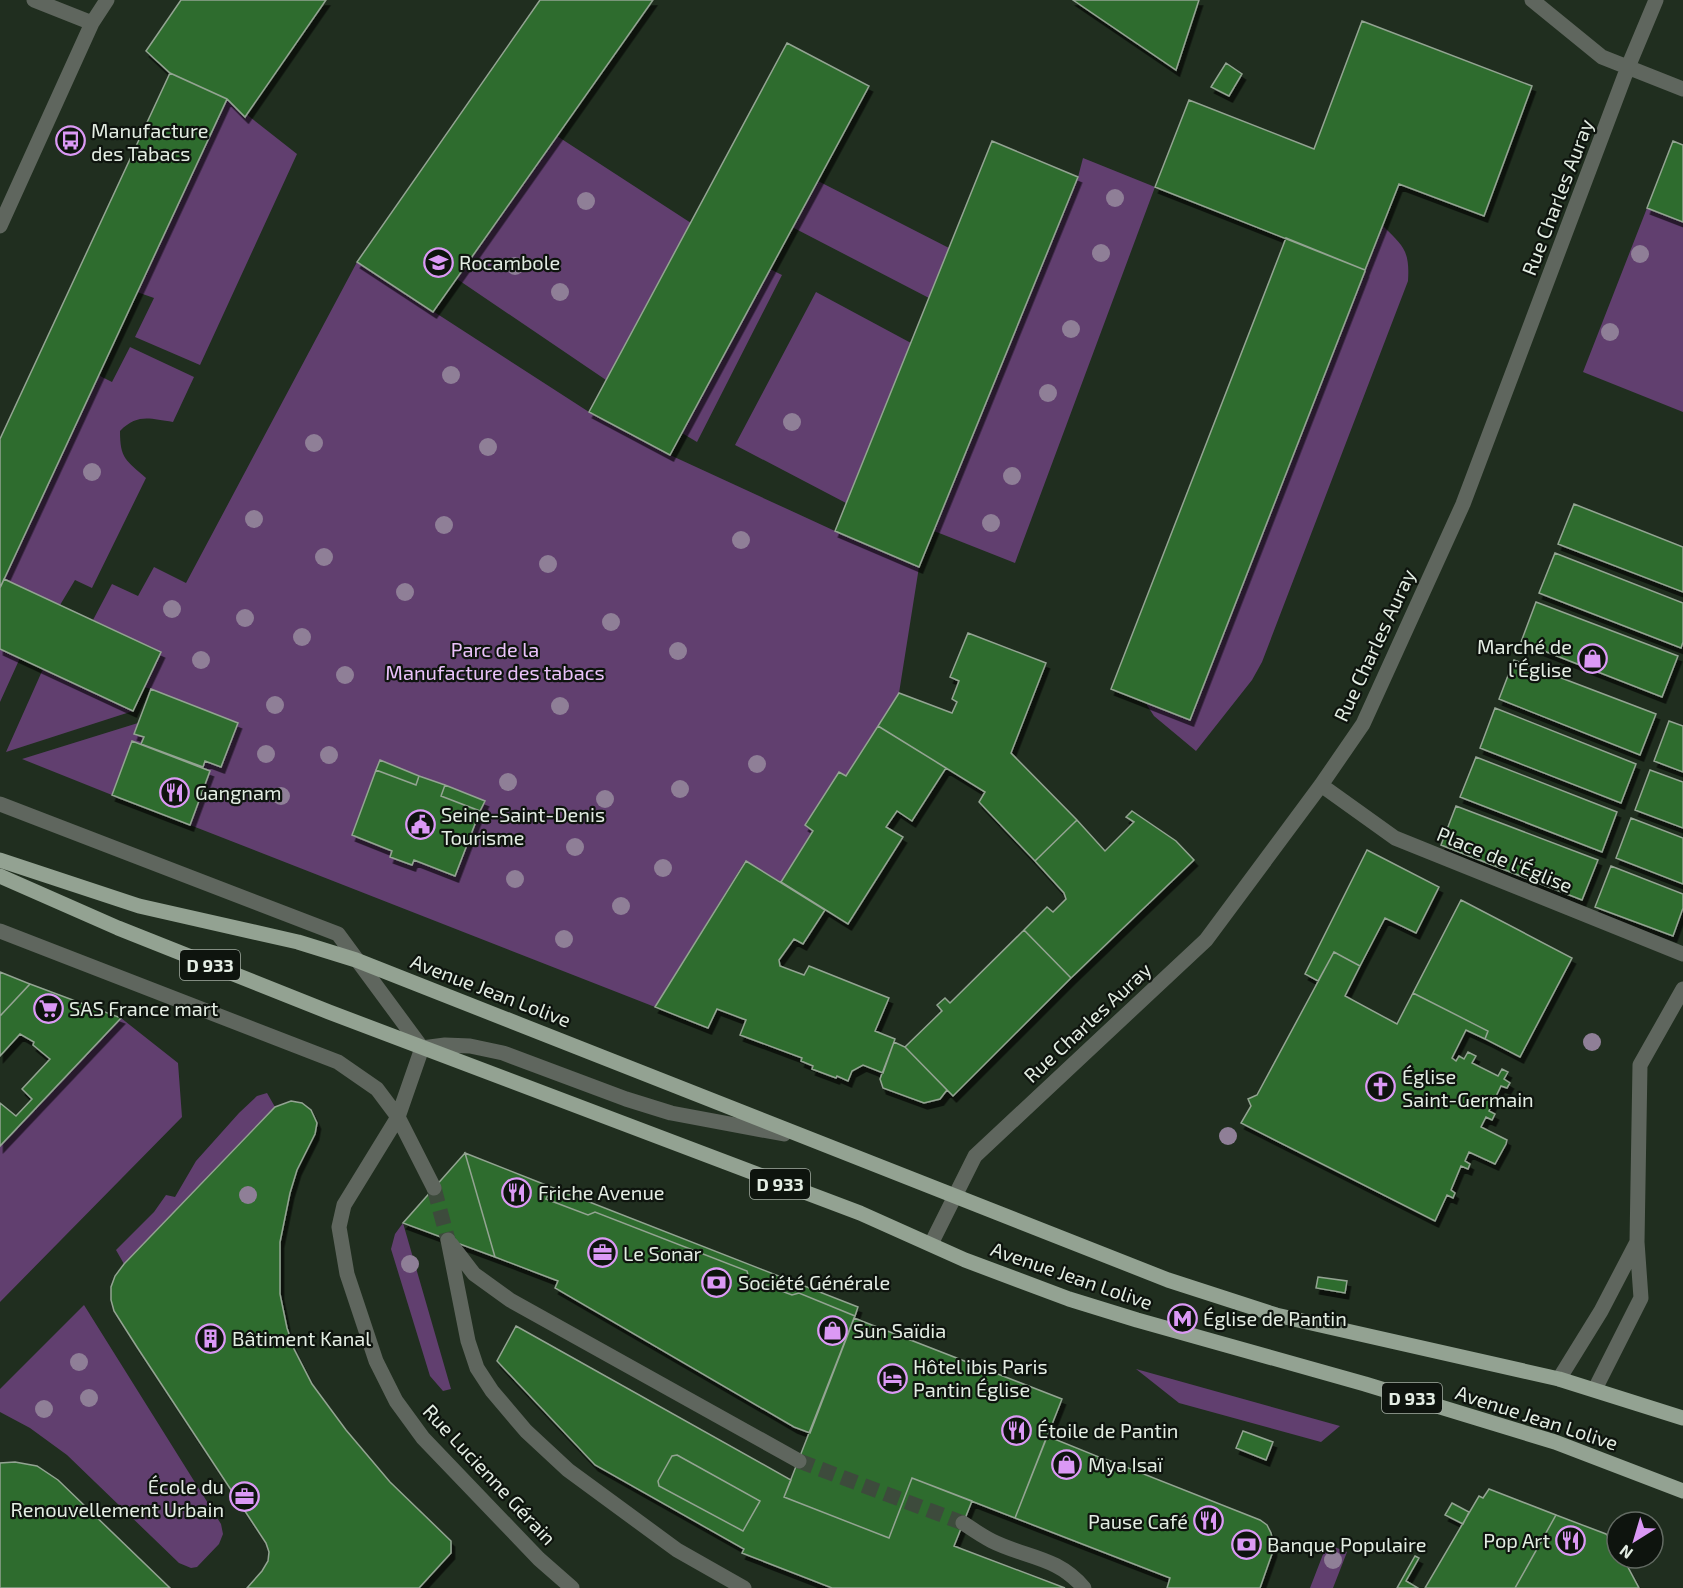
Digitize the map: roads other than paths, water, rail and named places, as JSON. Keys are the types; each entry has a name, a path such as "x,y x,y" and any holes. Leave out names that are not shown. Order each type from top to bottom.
{"main road":[{"name":"Avenue Jean Lolive","path":"0,860 139,906 298,942 356,960 1168,1280 1276,1315 1558,1379 1683,1418"},
{"name":"Avenue Jean Lolive","path":"0,876 118,928 422,1048 860,1213 965,1260 1069,1299 1365,1384 1555,1442 1683,1491"}],"street":[{"path":"34,0 92,23"},
{"path":"0,226 92,23 107,0"},
{"path":"1532,0 1602,57 1683,89"},
{"name":"Rue Charles Auray","path":"954,1196 975,1156 1206,940 1322,785 1363,724 1463,504 1628,68 1656,0"},
{"name":"Place de l'Église","path":"1322,785 1395,838 1683,954"},
{"path":"0,804 338,934 422,1048 445,1045 470,1046 502,1053 626,1099 672,1113 766,1130 829,1145"},
{"path":"0,932 338,1062 377,1089 398,1117 434,1188"},
{"path":"1595,1389 1641,1298 1637,1242 1640,1065 1683,989"},
{"name":"Rue Lucienne Gérain","path":"422,1048 398,1117 345,1205 339,1227 347,1274 376,1361 396,1401 423,1438 539,1559 572,1588"},
{"path":"931,1244 954,1196"},
{"path":"744,1588 677,1550 568,1470 526,1431 492,1391 477,1368 468,1341 448,1239 474,1274 510,1300 798,1461"},
{"path":"1558,1379 1601,1311 1637,1242"},
{"path":"963,1523 992,1542 1046,1560 1073,1574 1084,1588"}],"tunnel":[{"path":"434,1188 448,1240"},
{"path":"799,1461 963,1523"}],"place":[{"name":"Manufacture des Tabacs","path":"70,141"},
{"name":"Rocambole","path":"438,262"},
{"name":"Marché de l'Église","path":"1593,658"},
{"name":"Gangnam","path":"174,792"},
{"name":"Seine-Saint-Denis Tourisme","path":"420,825"},
{"name":"SAS France mart","path":"48,1008"},
{"name":"Église Saint-Germain","path":"1381,1087"},
{"name":"Friche Avenue","path":"517,1192"},
{"name":"Le Sonar","path":"602,1253"},
{"name":"Société Générale","path":"717,1282"},
{"name":"Église de Pantin","path":"1182,1318"},
{"name":"Sun Saïdia","path":"832,1330"},
{"name":"Bâtiment Kanal","path":"211,1338"},
{"name":"Hôtel ibis Paris Pantin Église","path":"892,1378"},
{"name":"Étoile de Pantin","path":"1016,1430"},
{"name":"Mya Isaï","path":"1067,1464"},
{"name":"École du Renouvellement Urbain","path":"245,1497"},
{"name":"Pause Café","path":"1209,1521"},
{"name":"Pop Art","path":"1571,1540"},
{"name":"Banque Populaire","path":"1246,1544"}],"park label":[{"name":"Parc de la Manufacture des tabacs","path":"495,660"}]}
